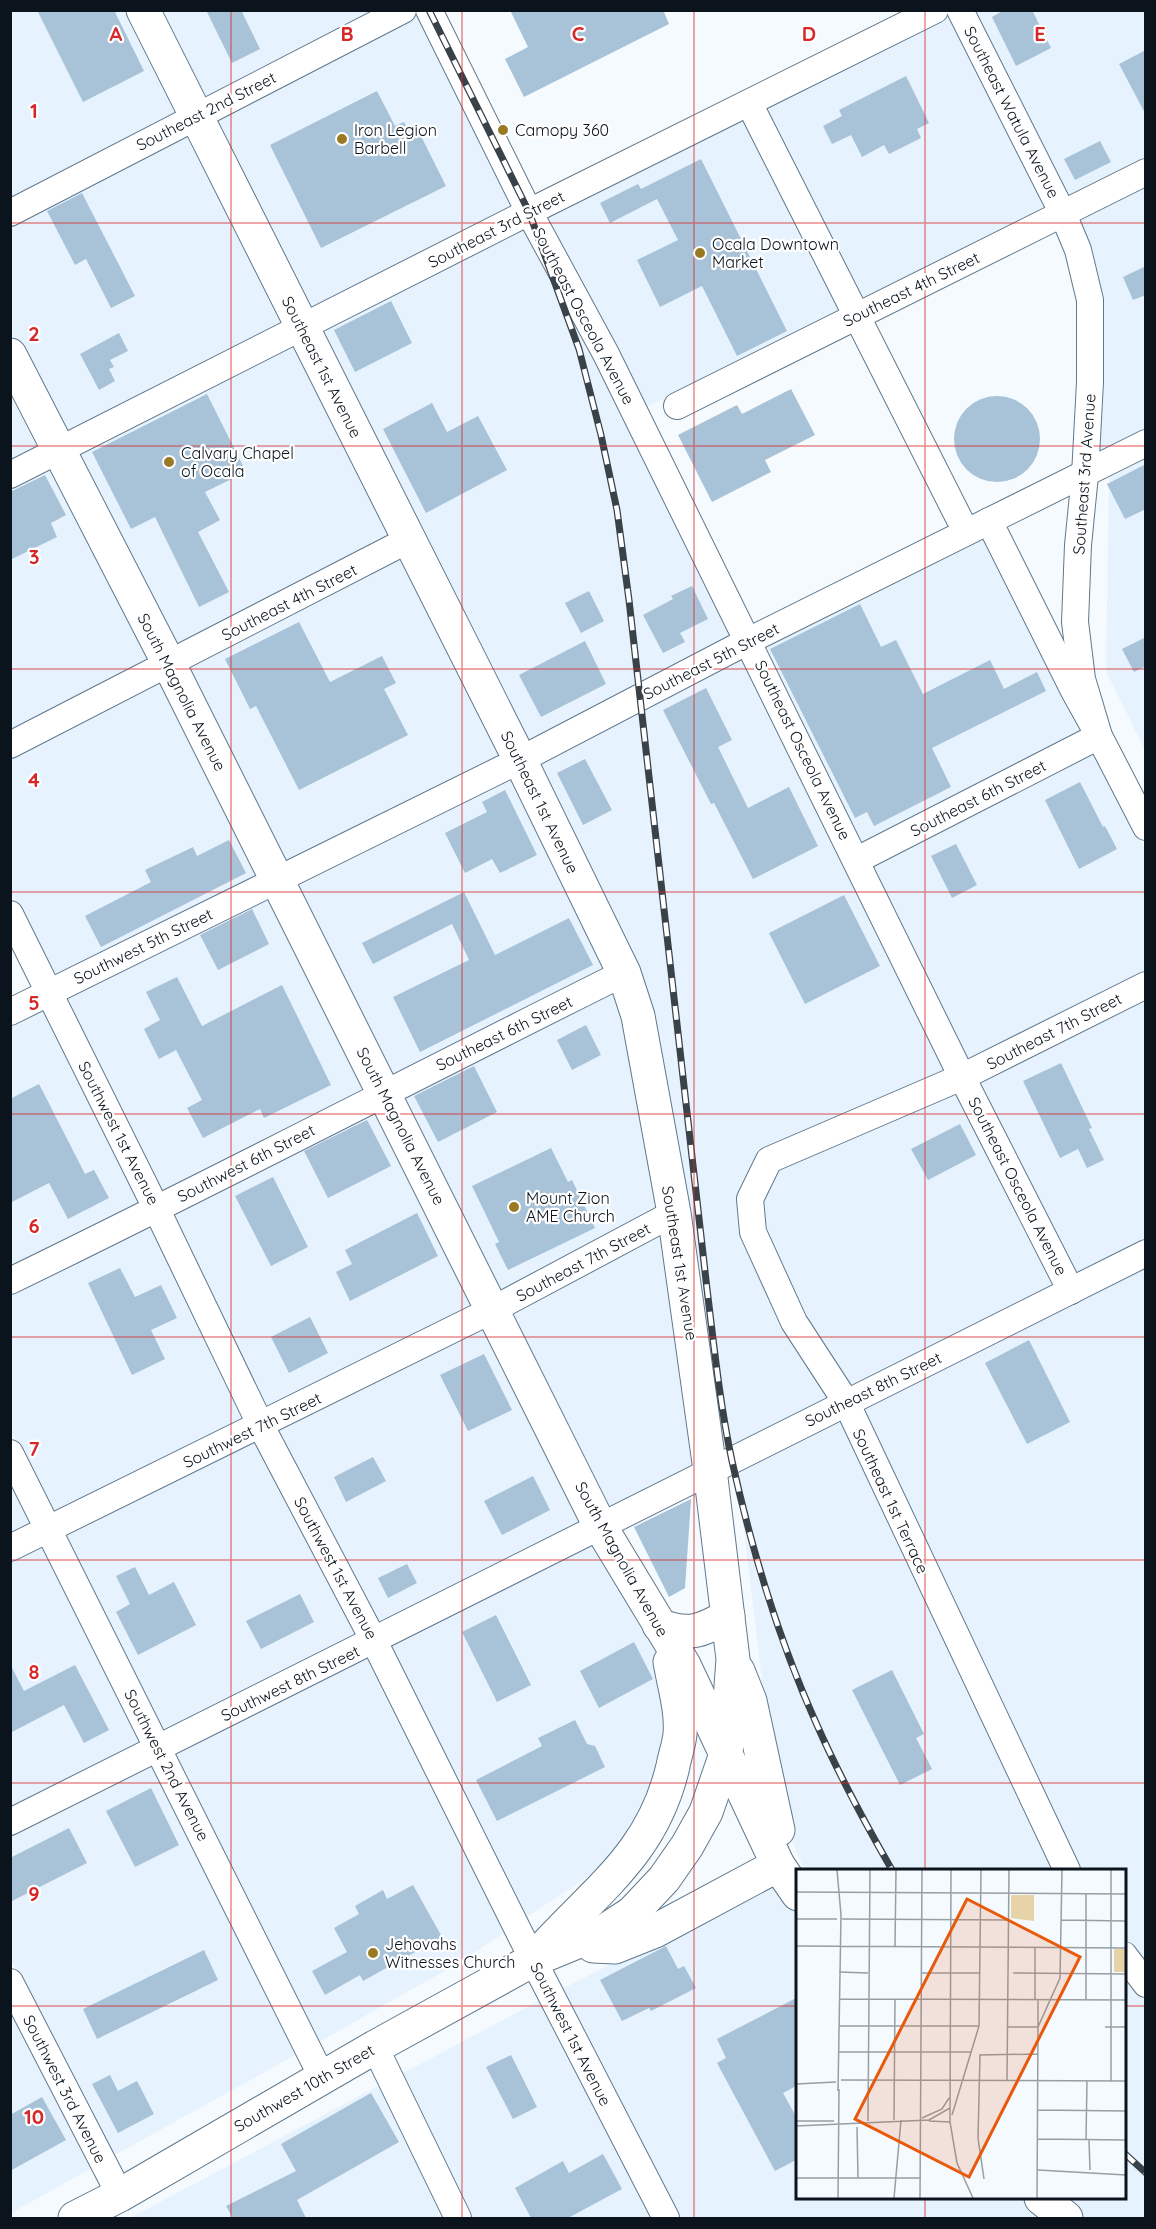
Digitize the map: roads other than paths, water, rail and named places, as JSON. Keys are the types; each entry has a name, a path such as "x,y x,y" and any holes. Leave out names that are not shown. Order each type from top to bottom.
{"main road":[{"name":"Southeast 1st Avenue","path":"143,10 520,760 624,973 638,1017 674,1213 710,1470 733,1659"},
{"name":"South Magnolia Avenue","path":"10,355 169,664 600,1526 684,1665 726,1754 796,1890"},
{"path":"662,1630 691,1632 712,1625 728,1616"},
{"name":"Southwest 10th Street","path":"533,1960 622,1868 646,1836 666,1794 680,1734 677,1696 662,1630"},
{"name":"South Magnolia Avenue","path":"733,1659 750,1701 788,1875"},
{"name":"Southwest 10th Street","path":"75,2218 120,2195 322,2077 533,1960 606,1930 632,1913 664,1879 687,1846 706,1812 726,1754 733,1659"},
{"path":"567,1946 615,1947 788,1875"},
{"path":"1042,2199 1066,2218"}],"street":[{"name":"Southeast Osceola Avenue","path":"429,10 529,212 606,354 962,1077 1071,1291"},
{"name":"Southeast 3rd Street","path":"10,474 935,10"},
{"name":"Southeast Watula Avenue","path":"960,10 1063,214"},
{"name":"Southeast 2nd Street","path":"10,213 393,15"},
{"path":"749,103 966,532"},
{"name":"Southeast 4th Street","path":"677,406 1146,172"},
{"name":"Southeast 3rd Avenue","path":"1063,214 1078,250 1090,300 1090,382 1085,475 1078,545 1075,622 1082,679 1099,736"},
{"name":"Southeast 5th Street","path":"277,881 520,760 748,641 1146,443"},
{"name":"Southeast 3rd Avenue","path":"989,521 1074,691 1146,827"},
{"name":"Southeast 4th Street","path":"10,745 408,540"},
{"name":"Southeast 6th Street","path":"857,860 1099,736"},
{"name":"Southwest 5th Street","path":"10,1012 277,881"},
{"name":"Southwest 1st Avenue","path":"10,914 261,1426 374,1641 533,1960 666,2218"},
{"name":"Southeast 6th Street","path":"384,1092 624,973"},
{"name":"Southeast 7th Street","path":"962,1077 1146,985"},
{"name":"Southeast 1st Terrace","path":"962,1077 769,1160 750,1199 753,1233 794,1322 846,1402 1067,1869"},
{"name":"Southwest 6th Street","path":"10,1281 157,1210 384,1092"},
{"name":"Southeast 7th Street","path":"492,1310 674,1213"},
{"name":"Southeast 8th Street","path":"600,1526 1146,1253"},
{"name":"Southwest 7th Street","path":"10,1548 492,1310"},
{"name":"Southwest 2nd Avenue","path":"10,1453 322,2077"},
{"name":"Southwest 8th Street","path":"10,1822 600,1526"},
{"path":"1126,1956 1146,1984"},
{"name":"Southwest 3rd Avenue","path":"10,1982 120,2195"},
{"path":"375,2047 458,2218"}],"railway":[{"path":"429,10 529,212 579,349 601,435 617,510 629,600 707,1289 732,1461 748,1528 790,1661 834,1762 891,1869"},
{"path":"1126,2155 1146,2173"}],"place":[{"name":"Camopy 360","path":"503,130"},
{"name":"Iron Legion Barbell","path":"342,139"},
{"name":"Ocala Downtown Market","path":"700,253"},
{"name":"Calvary Chapel of Ocala","path":"169,462"},
{"name":"Mount Zion AME Church","path":"514,1207"},
{"name":"Jehovahs Witnesses Church","path":"373,1953"}]}
